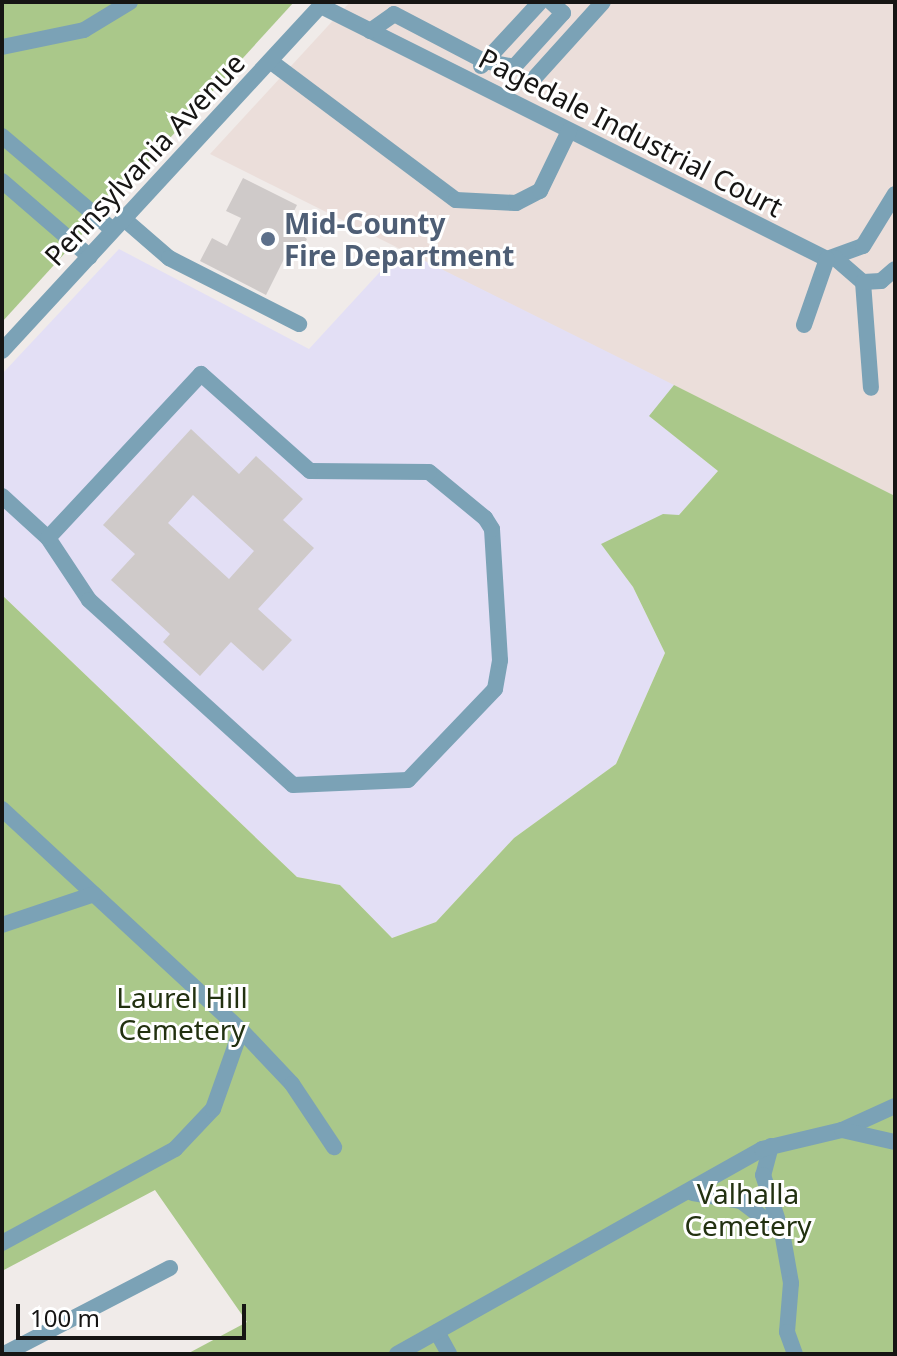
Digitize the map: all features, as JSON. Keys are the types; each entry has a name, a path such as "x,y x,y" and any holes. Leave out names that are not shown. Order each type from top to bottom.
{"street":[{"path":"2,47 84,30 130,2"},
{"path":"472,80 484,61 540,2"},
{"path":"370,31 394,14 484,61 514,67 563,13 551,2"},
{"path":"529,84 603,2"},
{"name":"Pagedale Industrial Court","path":"322,4 569,131 831,259 863,282"},
{"name":"Pennsylvania Avenue","path":"2,351 322,4"},
{"path":"553,25 570,40"},
{"path":"270,61 456,200 516,203 540,191 569,131"},
{"path":"2,136 119,225 169,258 299,324"},
{"path":"2,181 90,257"},
{"path":"804,325 831,259 863,246 895,194"},
{"path":"871,388 863,282 881,281 895,269"},
{"path":"2,496 48,538 89,600 293,785 408,780 495,689 500,660 492,529 485,518 429,472 310,471 201,374 48,538"},
{"path":"2,809 241,1030 292,1084 334,1147"},
{"path":"2,925 94,894"},
{"path":"2,1243 175,1149 213,1109 241,1030"},
{"path":"397,1354 692,1193 771,1146 842,1130 895,1106"},
{"path":"842,1130 895,1142"},
{"path":"771,1146 763,1175 782,1232 791,1283 787,1332 795,1354"},
{"path":"692,1193 741,1201 782,1232"},
{"path":"4,1354 170,1268"},
{"path":"437,1332 449,1354"}],"shaded area":[{"path":"350,2 895,2 895,496 210,154"},
{"path":"119,249 309,349 401,249 674,385 650,416 718,471 679,515 602,544 633,587 665,653 616,764 514,838 436,922 392,938 340,885 297,877 2,595 2,374"}],"green space":[{"path":"2,2 294,2 2,322"},
{"path":"674,385 895,496 895,1354 187,1354 247,1322 155,1190 2,1271 2,595 297,877 340,885 392,938 436,922 514,838 616,764 665,653 633,587 601,544 663,514 679,515 718,471 649,416"}],"building":[{"name":"Mid-County Fire Department","path":"243,178 297,205 288,223 307,239 297,258 287,253 266,295 200,261 212,238 227,246 241,218 226,211"},
{"path":"191,429 239,474 256,456 303,499 283,520 314,548 258,609 292,640 263,671 231,642 200,676 163,642 170,634 111,580 135,554 103,525","holes":["193,495 254,551 229,579 168,523"]}],"place":[{"name":"Mid-County Fire Department","path":"268,239"}],"park label":[{"name":"Laurel Hill Cemetery","path":"182,1013"},
{"name":"Valhalla Cemetery","path":"748,1209"}]}
